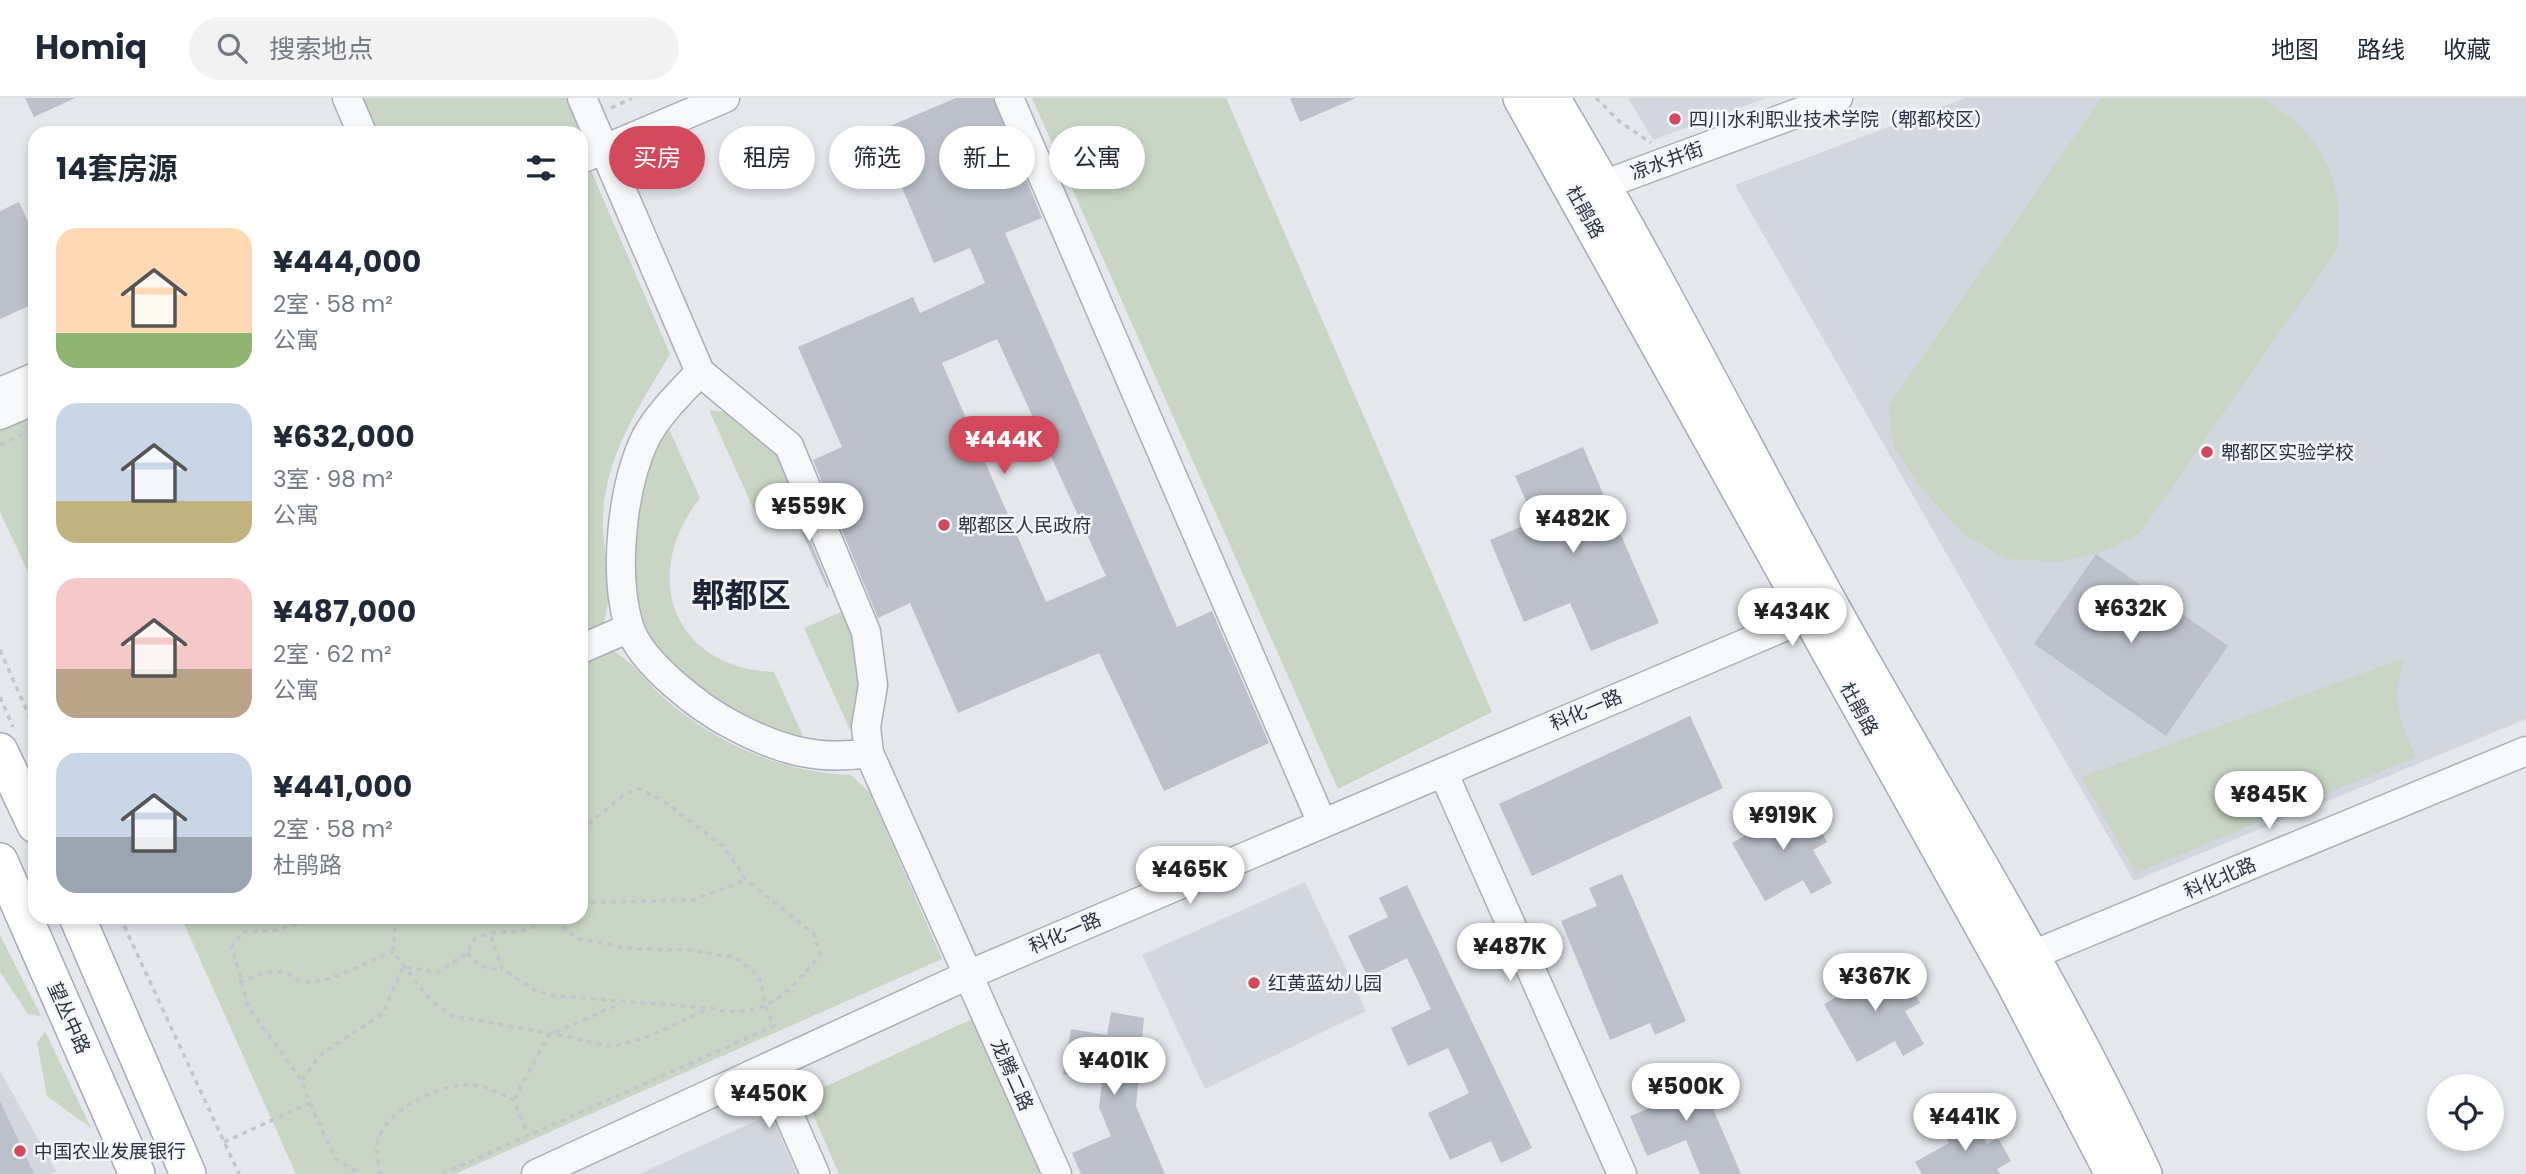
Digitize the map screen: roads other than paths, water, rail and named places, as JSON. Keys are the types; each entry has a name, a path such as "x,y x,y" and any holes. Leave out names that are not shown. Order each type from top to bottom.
{"main road":[{"name":"杜鹃路","path":"1521,98 1589,190"},
{"name":"杜鹃路","path":"1552,98 1589,190 1819,611 2113,1174"},
{"name":"杜鹃路","path":"1819,611 2031,956 2120,1122 2144,1174"},
{"path":"0,751 28,810"},
{"name":"望丛中路","path":"0,861 137,1174"},
{"path":"80,924 188,1174"}],"street":[{"path":"347,98 359,126"},
{"path":"582,98 587,126"},
{"path":"591,148 692,98"},
{"path":"591,148 725,98"},
{"path":"1009,98 1322,823"},
{"name":"凉水井街","path":"1589,190 1838,98"},
{"path":"591,148 701,372 789,446 866,632 873,685 866,727 869,753 838,758 808,755 763,741 732,725 687,695 653,663 629,628 623,587 623,529 632,475 647,436 701,372"},
{"path":"0,392 28,380"},
{"path":"0,415 28,403"},
{"name":"科化一路","path":"536,1174 968,975 1819,611"},
{"path":"588,646 629,628"},
{"name":"科化北路","path":"2031,956 2526,751"},
{"name":"龙腾二路","path":"869,753 1057,1174"},
{"path":"1443,772 1622,1174"},
{"path":"768,1067 815,1174"}],"place":[{"name":"四川水利职业技术学院（郫都校区）","path":"1675,119"},
{"name":"郫都区实验学校","path":"2207,452"},
{"name":"郫都区人民政府","path":"944,525"},
{"name":"红黄蓝幼儿园","path":"1254,983"},
{"name":"中国农业发展银行","path":"20,1151"}],"district":[{"name":"郫都区","path":"741,595"}]}
